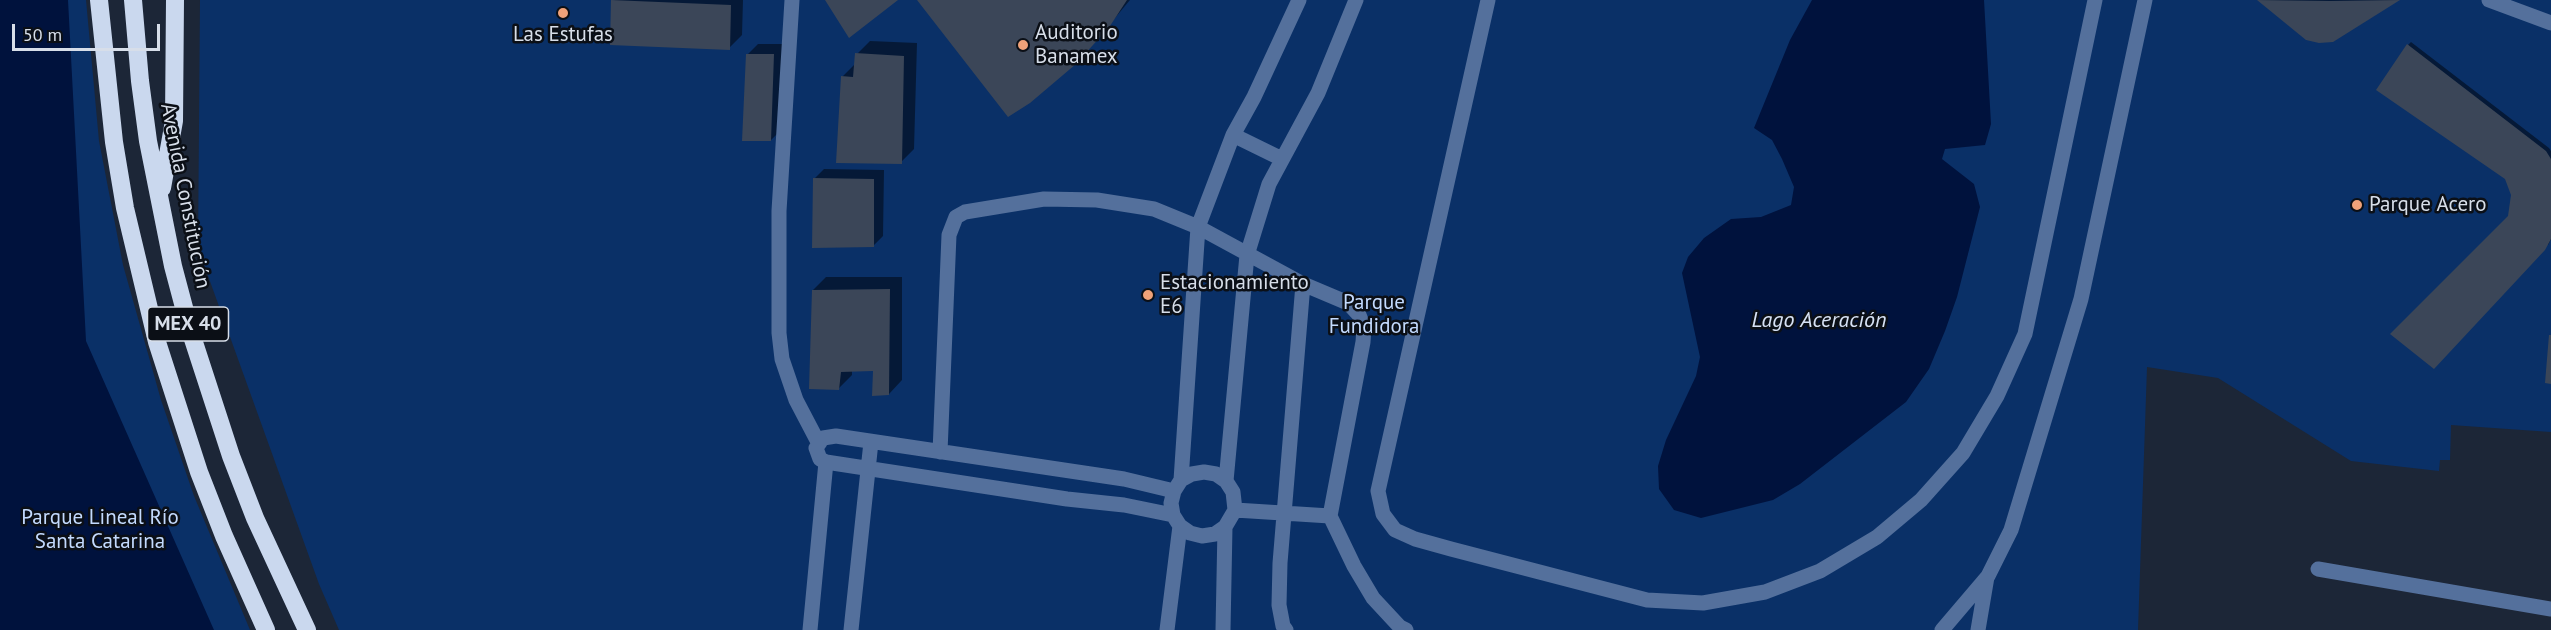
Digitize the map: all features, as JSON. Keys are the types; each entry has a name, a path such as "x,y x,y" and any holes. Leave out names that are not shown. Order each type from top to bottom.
{"highway":[{"name":"MEX 40","path":"99,0 114,142 125,208 154,330 199,472 224,536 266,630"},
{"name":"Avenida Constitución","path":"133,0 140,81 159,201 190,330 216,414 255,518 307,630"},
{"path":"159,201 174,121 175,0"}],"street":[{"path":"792,0 779,211 779,333 782,359 796,400 818,442 817,454 826,462 867,469 1067,499 1124,505 1176,521 1190,533 1202,536 1215,534 1225,527 1235,510 1233,492 1226,481 1216,474 1204,471 1191,474 1177,486 828,436 818,442"},
{"path":"1167,630 1176,521 1171,503 1177,486 1198,227 1233,135 1254,97 1299,0"},
{"path":"1226,481 1247,255 1269,184 1318,93 1356,0"},
{"path":"1488,0 1378,491 1383,514 1395,530 1442,547 1647,600 1703,603 1765,592 1820,571 1877,537 1920,500 1963,453 1997,396 2025,334 2095,0"},
{"path":"1942,630 1988,576 2012,530 2081,299 2145,0"},
{"path":"2489,0 2551,23"},
{"path":"1233,135 1282,159"},
{"path":"939,452 949,235 956,217 965,212 1044,199 1097,200 1154,209 1198,227 1303,284 1348,303 1359,315 1364,328 1360,358 1330,516 1354,567 1373,598 1400,627 1406,630"},
{"path":"1286,630 1283,626 1280,605 1280,563 1303,284"},
{"path":"851,630 871,442"},
{"path":"810,630 826,462"},
{"path":"1235,510 1330,516"},
{"path":"1223,630 1225,527"},
{"path":"2318,569 2551,609"},
{"path":"1978,630 1988,576"}],"green space":[{"name":"Parque Lineal Río Santa Catarina","path":"0,0 86,0 99,141 123,265 161,400 194,496 250,630 0,630"},
{"name":"Parque Fundidora","path":"200,0 2551,0 2551,432 2451,425 2450,460 2440,460 2439,471 2351,461 2218,378 2147,367 2138,630 339,630 319,584 198,248"}],"water":[{"name":"Parque Lineal Río Santa Catarina","path":"0,0 68,0 86,341 214,630 0,630"},
{"name":"Lago Aceración","path":"1812,0 1984,0 1991,124 1985,145 1945,149 1942,159 1974,184 1980,207 1957,297 1945,331 1929,369 1906,402 1800,484 1773,500 1701,518 1674,510 1659,489 1658,466 1666,440 1696,376 1700,357 1682,273 1688,257 1704,238 1731,219 1761,217 1791,205 1794,187 1782,159 1772,140 1754,128 1790,40"}],"building":[{"path":"611,0 731,5 730,50 610,45"},
{"path":"825,0 898,0 849,38"},
{"name":"Auditorio Banamex","path":"917,0 1127,0 1110,26 1076,64 1030,103 1008,117"},
{"path":"2257,0 2400,0 2333,42 2319,43 2306,40"},
{"path":"2407,44 2546,151 2551,159 2551,239 2545,250 2434,369 2390,334 2508,216 2511,195 2505,179 2376,90"},
{"path":"855,53 904,56 902,164 836,163 841,76 853,77"},
{"path":"746,54 774,54 771,141 742,141"},
{"path":"813,178 874,179 874,247 812,248"},
{"path":"890,289 889,395 872,396 873,371 841,372 839,390 809,389 812,290"},
{"path":"2549,335 2551,335 2551,384 2545,383"}],"place":[{"name":"Las Estufas","path":"563,13"},
{"name":"Auditorio Banamex","path":"1023,45"},
{"name":"Parque Acero","path":"2357,205"},
{"name":"Estacionamiento E6","path":"1148,295"}]}
